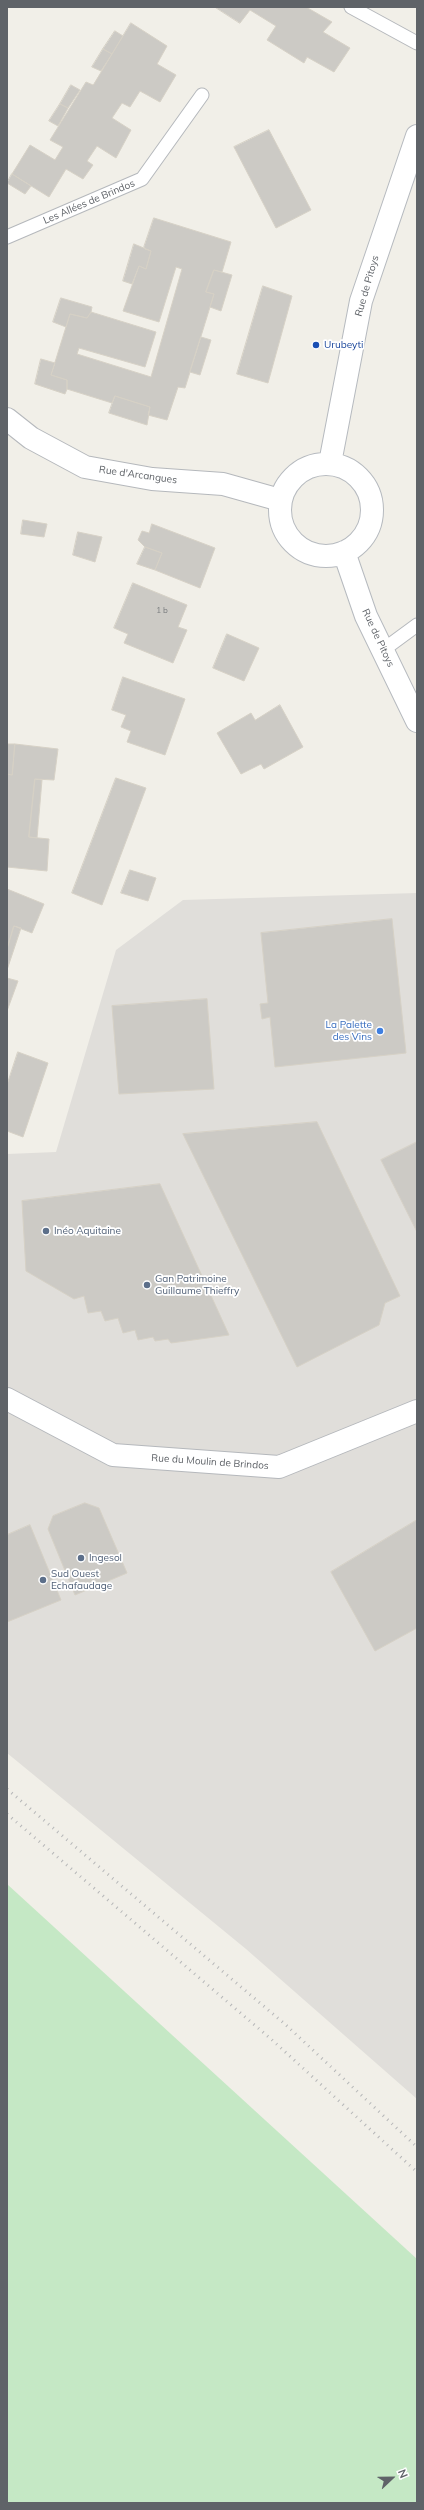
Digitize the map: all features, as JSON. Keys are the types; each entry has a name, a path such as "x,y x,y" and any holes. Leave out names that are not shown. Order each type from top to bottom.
{"street":[{"name":"Rue de Pitoys","path":"330,463 360,301 417,136"},
{"name":"Rue d'Arcangues","path":"7,419 30,438 85,466 152,479 224,484 280,500"},
{"path":"330,463 345,467 358,476 367,488 372,502 372,518 366,532 357,544 344,552 330,556 316,555 303,550 292,541 284,529 280,515 280,500 285,488 304,469 316,464 330,463"},
{"name":"Rue de Pitoys","path":"344,552 366,616 417,721"},
{"name":"Rue du Moulin de Brindos","path":"7,1399 113,1455 279,1467 417,1411"}],"lane":[{"path":"351,7 417,43"},
{"name":"Les Allées de Brindos","path":"7,237 142,179 202,95"},
{"path":"383,650 417,625"}],"shaded area":[{"path":"417,893 417,2099 246,1949 7,1753 7,1154 56,1152 116,950 183,900"}],"green space":[{"path":"7,1884 417,2259 417,2503 7,2503"}],"building":[{"path":"215,7 306,7 332,22 323,32 350,48 334,72 307,57 304,63 267,40 276,26 250,10 240,23"},
{"path":"131,23 167,46 157,64 176,75 160,102 140,91 130,107 122,103 112,118 131,130 116,158 97,146 87,161 93,165 83,179 66,169 49,197 12,174 30,145 55,160 63,147 50,140 86,82 93,85"},
{"path":"115,31 123,36 112,54 103,49"},
{"path":"103,49 112,54 101,71 92,67"},
{"path":"71,85 80,90 68,108 60,104"},
{"path":"60,104 68,108 58,126 49,121"},
{"path":"269,130 311,210 276,228 234,147"},
{"path":"12,174 31,186 25,194 7,183"},
{"path":"154,218 231,242 222,272 214,270 206,292 214,294 185,388 178,387 167,420 148,415 150,407 115,396 112,403 67,389 67,380 51,375 70,314 87,318 91,312 156,332 145,367 79,348 77,354 151,377 182,269 176,267 159,322 123,311 139,266 146,269 151,251 145,249 144,247"},
{"path":"134,244 151,251 146,269 139,266 132,284 123,281"},
{"path":"214,270 232,275 221,311 210,307 214,294 206,292"},
{"path":"263,286 292,296 268,383 237,374"},
{"path":"61,298 92,307 91,312 87,318 70,314 66,327 53,322"},
{"path":"201,337 211,340 200,375 190,372"},
{"path":"41,359 55,363 51,375 67,380 67,389 65,394 35,384"},
{"path":"115,396 150,407 147,425 109,413"},
{"path":"23,520 47,524 44,537 21,534"},
{"path":"152,524 215,548 200,588 155,570 162,553 145,547 138,540 142,531 149,533"},
{"path":"78,532 102,537 95,562 73,555"},
{"path":"145,547 162,553 155,570 137,564"},
{"path":"133,583 187,605 178,627 187,630 173,663 124,643 128,634 114,628"},
{"path":"227,634 259,648 244,681 213,668"},
{"path":"123,677 185,699 165,755 127,742 131,731 121,727 126,715 112,710"},
{"path":"280,705 303,747 264,769 261,764 241,774 217,733 251,713 255,720"},
{"path":"7,744 15,744 12,775 7,774"},
{"path":"15,744 58,749 54,780 35,779 29,837 49,839 47,871 7,867 7,774 12,775"},
{"path":"116,778 146,788 102,905 72,893"},
{"path":"35,779 42,780 37,838 29,837"},
{"path":"130,870 156,878 148,901 121,893"},
{"path":"7,889 44,904 32,933 14,926 7,949"},
{"path":"392,919 406,1053 275,1067 270,1017 262,1019 260,1004 268,1003 261,933"},
{"path":"14,926 21,928 7,970 7,949"},
{"path":"7,978 18,981 7,1011"},
{"path":"207,999 214,1089 119,1094 112,1006"},
{"path":"18,1052 48,1063 23,1137 7,1131 7,1085"},
{"path":"317,1122 400,1296 385,1303 379,1325 297,1367 183,1134"},
{"path":"417,1142 417,1232 381,1160"},
{"path":"160,1184 229,1335 171,1343 168,1339 155,1341 153,1337 138,1340 135,1330 123,1333 118,1318 105,1321 101,1311 88,1313 84,1296 74,1299 26,1271 22,1201"},
{"path":"85,1503 99,1508 127,1573 75,1595 48,1529 53,1516"},
{"path":"417,1520 417,1628 375,1651 331,1572"},
{"path":"30,1525 61,1600 7,1622 7,1535"}],"railway":[{"path":"7,1789 286,2025 417,2147"},
{"path":"7,1814 271,2039 417,2172"}],"place":[{"name":"Urubeyti","path":"316,345"},
{"name":"La Palette des Vins","path":"380,1031"},
{"name":"Inéo Aquitaine","path":"46,1231"},
{"name":"Gan Patrimoine Guillaume Thieffry","path":"147,1285"},
{"name":"Ingesol","path":"81,1558"},
{"name":"Sud Ouest Echafaudage","path":"43,1580"}]}
